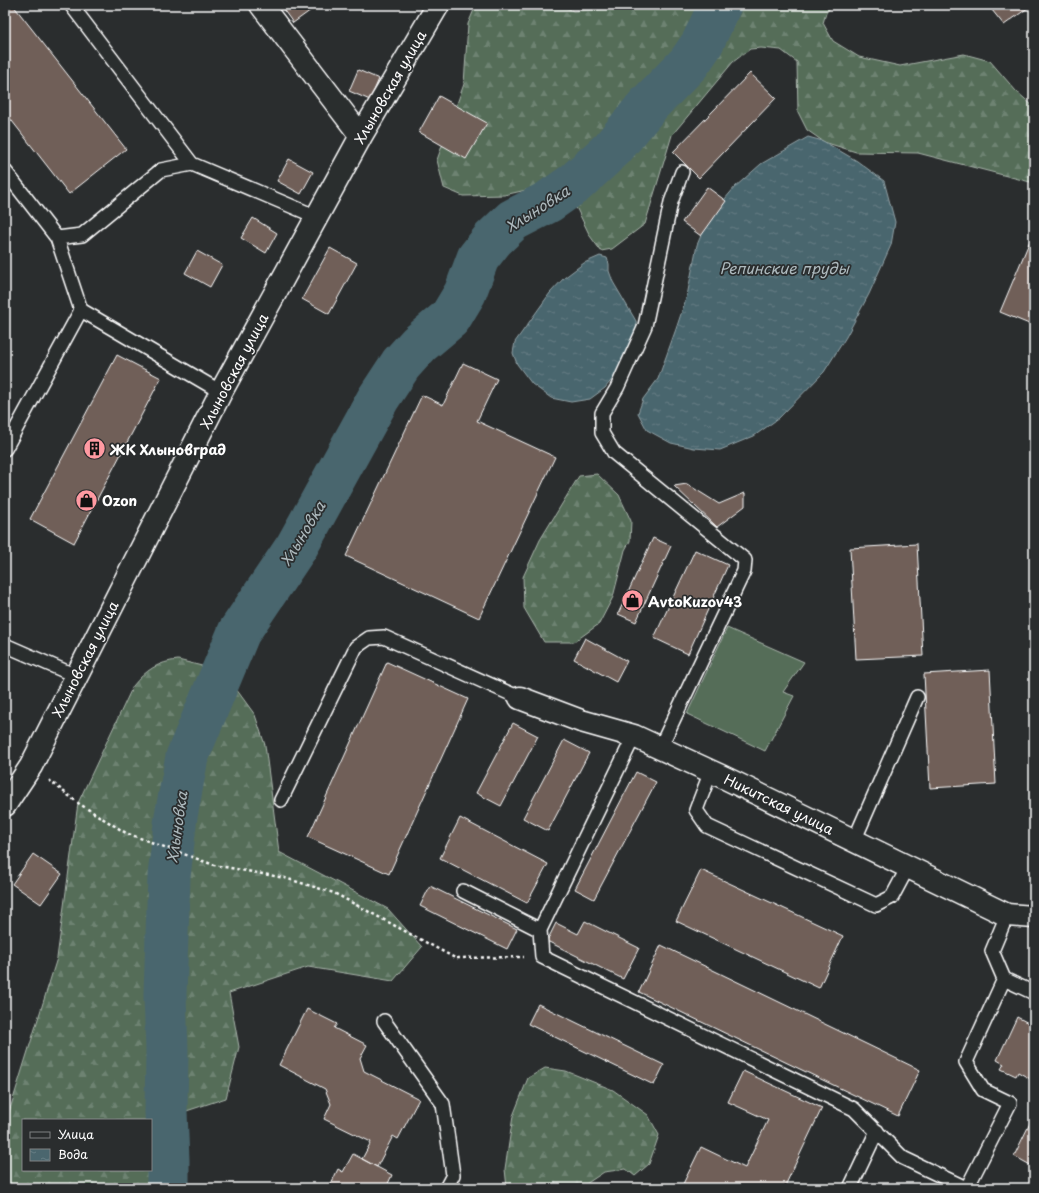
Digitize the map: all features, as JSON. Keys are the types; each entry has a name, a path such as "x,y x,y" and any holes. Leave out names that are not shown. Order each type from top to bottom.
{"street":[{"path":"261,5 361,136"},
{"name":"Хлыновская улица","path":"5,805 31,766 221,392 361,136 438,5"},
{"name":"Никитская улица","path":"520,698 581,720 634,736 1007,915 1034,917"}],"lane":[{"path":"71,5 192,164 317,217"},
{"path":"57,238 82,235 161,170 192,164"},
{"path":"5,171 57,238 81,310 221,392"},
{"path":"660,748 744,571 745,560 614,453 602,433 602,413 617,388 645,326 671,202 682,172"},
{"path":"5,449 81,310"},
{"path":"281,800 356,647 369,638 384,637 520,698"},
{"path":"5,645 76,676"},
{"path":"854,841 917,697"},
{"path":"634,736 540,930 542,957 854,1109 903,1158 967,1188 1010,1103 983,1090 966,1062 1004,979"},
{"path":"711,772 696,810 706,826 876,905 892,897 908,868"},
{"path":"463,890 540,930"},
{"path":"1007,915 992,951 1004,979 1034,993"},
{"path":"384,1021 443,1104 453,1175 446,1188"},
{"path":"850,1188 876,1131"}],"path":[{"path":"31,766 78,803 126,833 214,865 285,878 334,893 455,958 542,957"}],"green space":[{"path":"476,5 561,5 573,11 601,9 606,5 832,5 826,13 823,23 833,41 859,57 900,66 964,54 990,61 1016,91 1034,107 1034,183 918,153 856,152 824,142 807,130 798,112 797,62 781,50 761,48 750,49 733,62 672,135 645,224 612,249 601,251 590,236 577,209 553,188 544,186 504,195 463,196 444,188 437,160 464,84 468,24"},
{"path":"597,474 619,495 631,521 630,541 625,550 613,597 599,624 574,642 544,642 524,608 523,577 540,540 579,476"},
{"path":"727,628 804,662 783,692 794,696 765,751 687,714"},
{"path":"178,660 206,667 231,682 255,715 265,745 279,852 388,909 422,947 393,981 308,967 229,993 239,1047 226,1098 159,1120 152,1128 152,1119 22,1119 22,1171 149,1171 152,1177 176,1188 5,1188 5,1125 57,958 78,803 133,686 148,671 158,665"},
{"path":"545,1068 566,1071 613,1090 648,1115 659,1135 649,1164 635,1176 626,1169 604,1172 580,1188 507,1188 505,1169 513,1116 528,1078"}],"water":[{"name":"Репинские пруды","path":"808,137 823,141 857,161 884,181 895,222 891,245 869,294 846,337 824,372 779,418 754,436 720,450 694,448 671,443 647,430 638,413 643,399 658,379 687,296 697,245 708,219 735,187 761,164"},
{"path":"600,256 607,258 609,271 613,282 636,321 637,336 623,366 605,388 590,399 571,402 551,398 532,384 517,364 513,353 515,342 550,293 564,278 584,263"}],"building":[{"path":"5,5 13,5 126,149 69,194 5,112"},
{"path":"280,5 318,5 293,23"},
{"path":"988,5 1032,5 1004,25"},
{"path":"358,70 379,79 370,100 349,91"},
{"path":"750,73 776,98 699,178 673,152"},
{"path":"439,96 487,123 466,159 419,132"},
{"path":"289,159 313,172 301,194 277,181"},
{"path":"707,187 726,201 701,236 682,222"},
{"path":"253,218 277,233 266,253 241,238"},
{"path":"1034,231 1034,326 1000,312"},
{"path":"330,248 357,263 329,314 302,299"},
{"path":"197,251 222,265 210,287 185,273"},
{"name":"ЖК Хлыновград","path":"117,355 161,378 74,543 30,519"},
{"path":"463,363 497,379 477,421 555,457 479,618 346,556 422,395 443,405"},
{"path":"687,484 719,504 745,493 745,506 717,527 674,486"},
{"path":"653,538 671,546 636,622 618,614"},
{"path":"917,544 923,656 856,659 850,548"},
{"path":"695,550 728,565 688,654 654,638"},
{"path":"585,638 627,661 616,682 574,659"},
{"path":"387,662 468,699 389,874 308,837"},
{"path":"990,670 996,784 930,788 924,674"},
{"path":"513,723 538,736 501,806 476,793"},
{"path":"564,740 589,753 548,831 523,818"},
{"path":"636,772 656,782 594,899 575,889"},
{"path":"460,818 548,864 527,903 440,858"},
{"path":"33,854 62,874 41,904 12,884"},
{"path":"701,870 843,936 819,988 676,921"},
{"path":"430,886 517,929 507,949 420,906"},
{"path":"585,921 639,948 623,979 547,941 556,923 578,934"},
{"path":"661,945 920,1070 898,1116 639,992"},
{"path":"538,1004 664,1065 654,1085 528,1024"},
{"path":"307,1009 337,1024 334,1028 367,1045 360,1058 364,1071 419,1099 398,1139 393,1136 377,1167 362,1159 371,1142 324,1119 331,1104 325,1089 279,1065"},
{"path":"1017,1017 1034,1026 1034,1081 1018,1072 1016,1076 1001,1069 1004,1064 997,1060"},
{"path":"743,1071 822,1108 784,1188 681,1188 701,1147 745,1168 768,1120 728,1102"},
{"path":"1034,1115 1034,1167 1014,1156"},
{"path":"353,1154 392,1175 386,1188 329,1188 338,1169 343,1172"}],"waterway":[{"name":"Хлыновка","path":"168,1188 165,995 169,876 176,816 187,757 239,632 297,546 378,399 401,364 419,344 450,318 465,293 478,258 493,239 513,220 548,202 575,183 612,149 649,104 689,63 702,44 720,5"}],"place":[{"name":"ЖК Хлыновград","path":"95,449"},
{"name":"Ozon","path":"86,500"},
{"name":"AvtoKuzov43","path":"632,601"}]}
